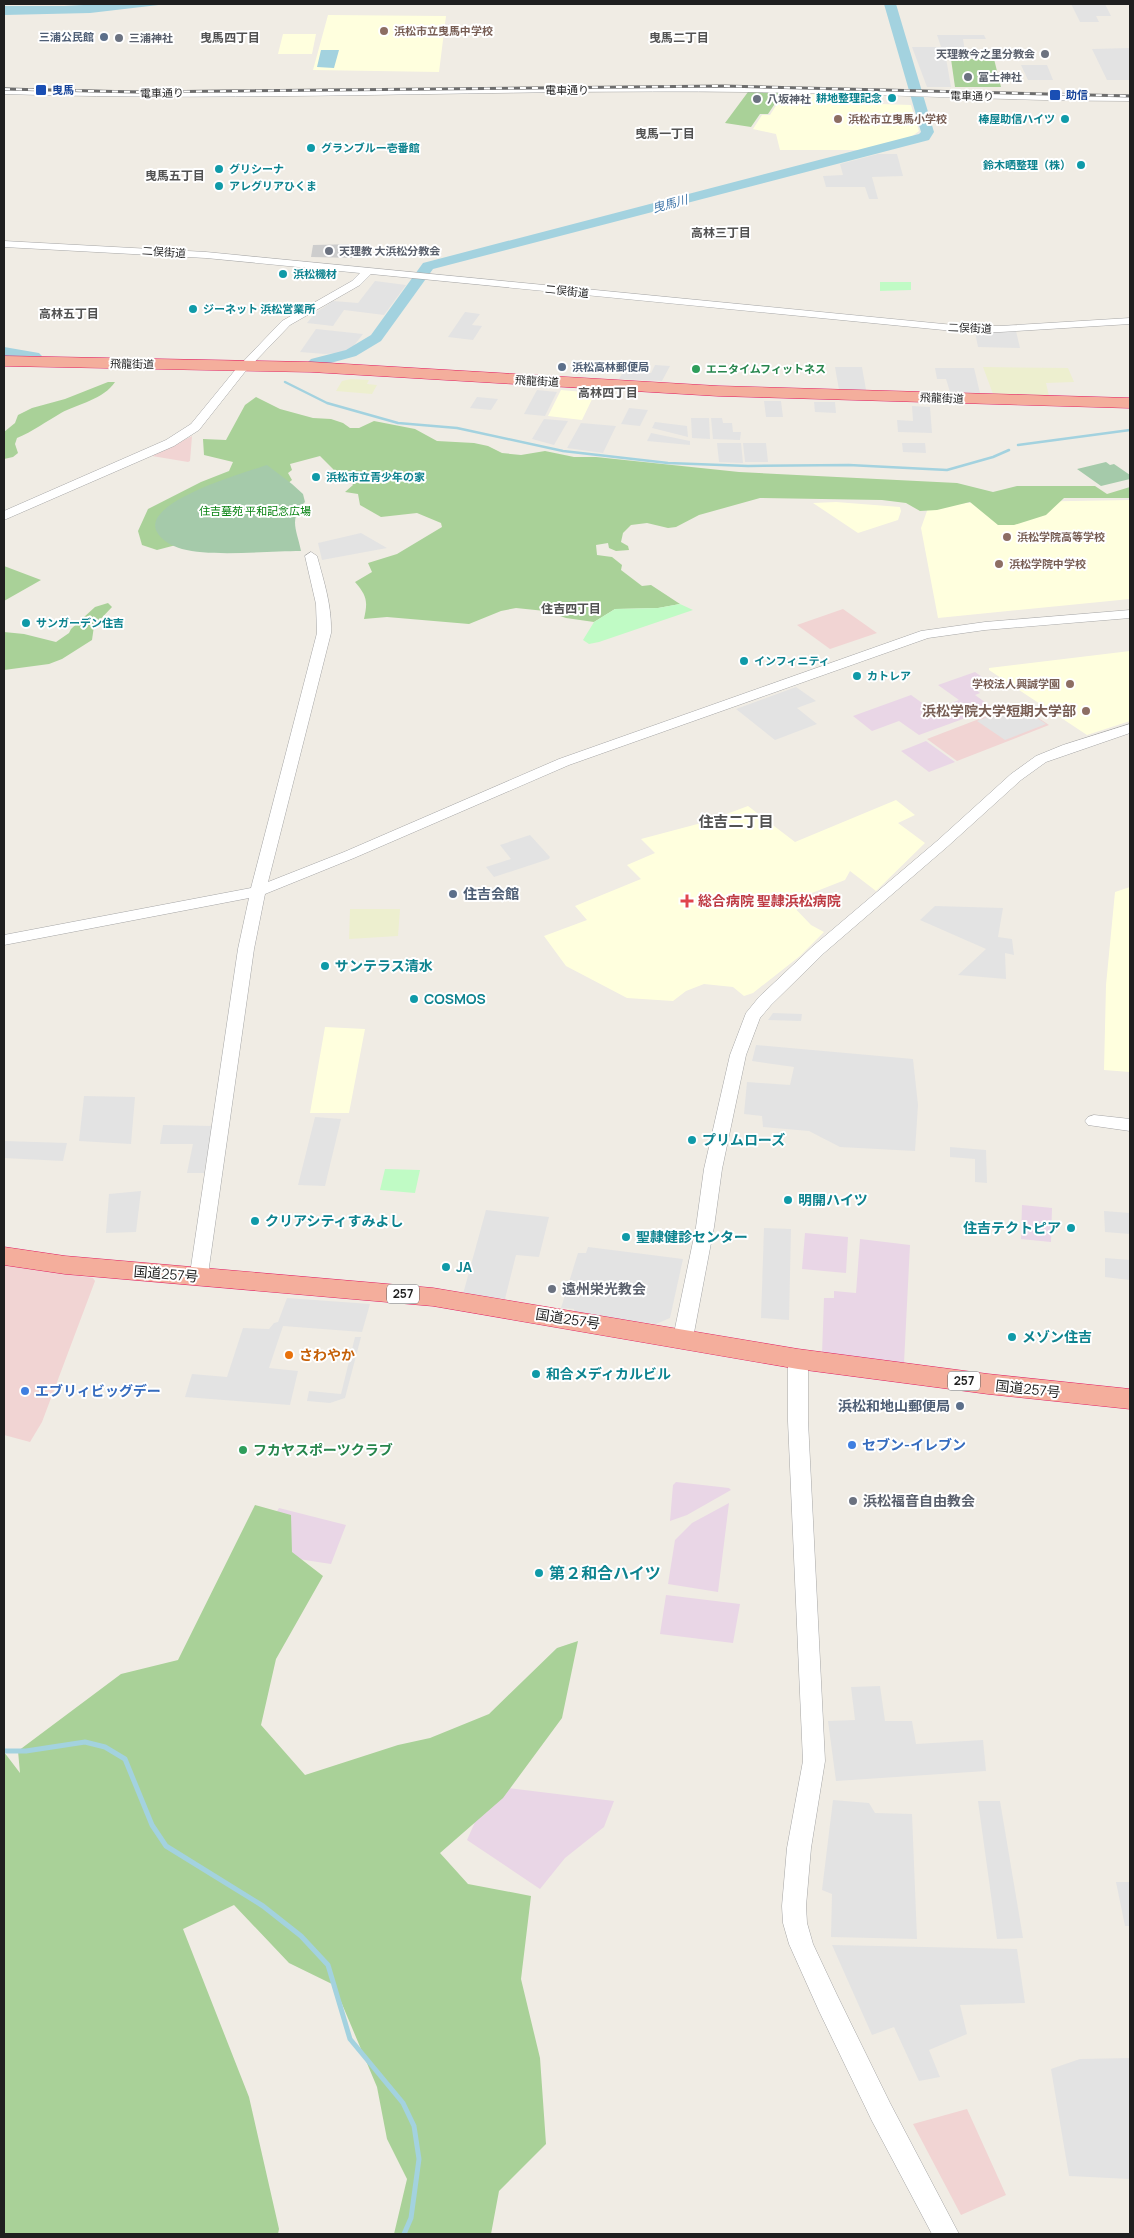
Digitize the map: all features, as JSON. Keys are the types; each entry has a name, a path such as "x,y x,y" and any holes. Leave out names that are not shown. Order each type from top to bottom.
{"highway":[{"name":"飛龍街道","path":"4,361 352,374 718,394 1130,407"},
{"name":"飛龍街道","path":"4,366 317,368 726,391 1130,403"},
{"name":"国道257号","path":"4,1256 65,1265 433,1297 798,1359 988,1384 1130,1399"}],"street":[{"name":"電車通り","path":"4,85 182,89 764,84 917,92 1130,92"},
{"name":"電車通り","path":"4,91 122,94 745,89 1130,98"},
{"name":"二俣街道","path":"4,244 167,252 369,270 696,305 964,330 1130,321"},
{"path":"4,516 185,435 213,408 243,369 286,323 356,283 369,270"},
{"path":"203,1278 200,1267 246,949 259,885 326,622 311,556"},
{"path":"4,931 259,885 558,754 907,632 935,625 982,619 1130,606"},
{"path":"4,940 202,904 349,855 543,770 926,634 995,625 1130,614"},
{"path":"683,1338 705,1227 713,1169 738,1055 752,1017 765,1001 818,950 936,850 1016,777 1041,759 1068,748 1130,728"},
{"path":"1094,1121 1130,1125"},
{"path":"798,1359 798,1421 814,1761 799,1848 794,1906 795,1923 801,1944 828,2003 881,2112 946,2234"}],"shaded area":[{"path":"1071,4 1105,4 1111,16 1096,16 1099,22 1080,22"},
{"name":"浜松市立曳馬中学校","path":"328,15 446,16 439,72 313,70"},
{"path":"283,34 316,34 312,54 278,54"},
{"path":"937,35 984,35 986,39 963,39 966,58 946,58 951,87 927,87 912,47 941,47"},
{"path":"1130,48 1130,80 1107,80 1092,49"},
{"path":"1021,65 1047,65 1053,80 1028,80"},
{"name":"浜松市立曳馬小学校","path":"784,93 849,96 850,103 911,105 919,131 911,137 864,150 780,150 776,134 753,129 762,115 770,115"},
{"path":"878,154 897,154 903,176 872,177 878,199 869,199 865,187 826,187 823,176 843,175 840,164"},
{"path":"357,244 356,258 311,257 313,245"},
{"path":"375,281 406,285 384,315 344,310 333,326 307,323 315,313 333,301 358,303"},
{"path":"465,312 480,314 472,325 482,326 473,340 448,337"},
{"path":"316,329 363,334 352,348 338,353 300,352"},
{"path":"1016,331 1020,348 978,347 975,332"},
{"path":"655,365 670,366 662,381 619,379 624,370 651,373"},
{"path":"835,367 862,367 866,390 839,390"},
{"path":"983,367 1068,368 1074,382 1046,383 1049,396 993,394"},
{"path":"935,368 974,368 980,393 950,392 946,379 937,379"},
{"path":"351,379 369,380 367,384 377,385 372,394 336,391 342,381"},
{"path":"537,390 557,392 545,416 524,414"},
{"path":"561,390 595,393 582,420 548,416"},
{"path":"477,397 498,399 491,410 470,408"},
{"path":"764,401 781,401 783,417 766,417"},
{"path":"814,402 835,402 836,413 815,412"},
{"path":"912,406 930,407 932,433 898,432 897,420 913,421"},
{"path":"629,408 648,410 640,426 621,424"},
{"path":"691,418 709,418 710,439 692,438"},
{"path":"711,418 722,418 723,423 732,423 733,432 741,432 740,440 713,439"},
{"path":"544,419 568,421 554,445 532,439"},
{"path":"655,422 687,426 688,437 652,428"},
{"path":"581,423 616,426 603,453 567,448"},
{"path":"651,433 690,441 690,445 647,441"},
{"path":"192,436 190,461 188,462 152,456"},
{"path":"717,443 741,443 743,463 719,462"},
{"path":"743,443 766,443 768,462 745,462"},
{"path":"902,443 925,443 926,453 903,452"},
{"path":"1130,500 1130,599 938,618 921,528 928,508 966,503"},
{"path":"836,502 900,507 901,511 898,520 858,533 813,503"},
{"path":"361,533 387,548 322,560 318,543"},
{"path":"843,609 877,633 830,649 797,625"},
{"name":"学校法人興誠学園","path":"1130,651 1130,721 1087,735 989,670 989,668"},
{"path":"975,672 991,683 975,689 980,693 975,695 993,708 919,735 899,721 872,731 853,716 911,695 932,710 959,700 938,685"},
{"path":"796,687 816,701 797,708 817,724 775,740 736,709"},
{"path":"1018,704 1049,725 957,761 927,739"},
{"path":"1018,705 1046,724 1005,740 977,721"},
{"path":"926,741 955,762 929,772 901,751"},
{"name":"総合病院 聖隷浜松病院","path":"896,800 915,815 898,823 925,843 876,891 850,871 845,880 789,902 811,925 824,932 800,956 753,993 744,996 733,987 704,984 686,991 673,1001 627,998 566,966 544,936 587,920 575,906 641,879 627,865 655,853 641,839 705,822 748,806 795,842"},
{"path":"530,835 550,857 549,859 494,877 486,867 511,859 500,845"},
{"path":"1130,887 1130,1072 1104,1070 1106,985 1115,892"},
{"path":"935,906 1003,908 998,937 1012,939 1014,955 1005,953 1006,979 958,975 986,949 920,920"},
{"path":"350,909 400,909 398,936 349,939"},
{"path":"773,1013 802,1014 801,1021 768,1020"},
{"path":"325,1027 365,1029 349,1113 310,1113"},
{"path":"756,1045 913,1059 918,1105 915,1151 840,1147 809,1131 763,1127 762,1116 744,1114 747,1082 790,1085 794,1067 752,1061"},
{"path":"84,1096 135,1097 131,1144 79,1141"},
{"path":"315,1117 341,1119 325,1186 298,1185"},
{"path":"163,1125 213,1126 204,1173 187,1173 193,1144 160,1144"},
{"path":"4,1141 67,1143 63,1161 4,1158"},
{"path":"950,1147 986,1150 987,1183 975,1182 975,1159 950,1157"},
{"path":"141,1191 136,1232 106,1233 109,1194"},
{"path":"1022,1205 1052,1208 1051,1242 1021,1239"},
{"path":"486,1210 549,1217 539,1257 516,1255 505,1299 463,1294"},
{"path":"1104,1211 1130,1213 1130,1234 1105,1232"},
{"path":"764,1228 791,1229 789,1320 761,1318"},
{"path":"805,1233 848,1237 846,1273 802,1269"},
{"path":"860,1239 910,1245 904,1363 822,1354 824,1298 834,1298 834,1291 856,1293"},
{"path":"588,1247 683,1259 670,1318 656,1324 575,1314 574,1309 561,1308 578,1253 586,1253"},
{"path":"1105,1258 1130,1260 1130,1280 1105,1277"},
{"path":"4,1265 93,1278 95,1281 42,1422 30,1442 4,1435"},
{"path":"287,1298 370,1304 362,1332 283,1326 269,1368 298,1371 290,1405 185,1397 192,1374 227,1377 243,1328 269,1329 274,1323 278,1322"},
{"path":"355,1337 361,1337 345,1398 330,1403 307,1401 309,1391 341,1394"},
{"path":"676,1482 729,1488 731,1490 687,1515 670,1521 673,1485"},
{"path":"729,1503 718,1592 668,1584 675,1540 692,1523"},
{"path":"279,1508 346,1525 331,1564 252,1552"},
{"path":"666,1595 740,1604 733,1643 660,1634"},
{"path":"880,1686 885,1721 912,1721 916,1744 983,1740 986,1771 836,1781 828,1721 855,1720 851,1687"},
{"path":"491,1786 614,1801 604,1827 565,1858 540,1889 467,1840"},
{"path":"833,1800 869,1803 875,1813 912,1814 917,1939 831,1937 832,1894 822,1890"},
{"path":"978,1801 1000,1801 1023,1938 997,1939"},
{"path":"1116,1882 1130,1882 1130,1926 1125,1926"},
{"path":"832,1945 1017,1949 1025,2003 960,2005 967,2034 929,2050 940,2077 919,2081 894,2027 872,2035"},
{"path":"1130,2058 1130,2179 1069,2176 1051,2069 1080,2059"},
{"path":"967,2109 1006,2195 961,2215 913,2124"}],"green space":[{"path":"951,59 994,59 1001,87 955,87"},
{"path":"748,92 782,93 768,114 760,114 751,127 725,123"},
{"path":"880,282 911,282 911,290 880,291"},
{"path":"108,382 115,382 98,397 61,413 17,438 15,444 18,453 13,457 4,459 4,432 15,423 18,415 32,408 65,399"},
{"path":"256,397 280,409 313,418 331,419 343,423 350,428 359,428 374,421 415,429 437,441 474,443 488,446 502,453 521,455 545,451 574,457 596,457 739,472 957,483 993,492 1017,486 1095,486 1107,494 1130,487 1130,498 1064,498 1046,515 1014,525 998,525 970,502 937,510 920,511 906,503 882,500 760,498 699,515 676,527 668,528 647,523 631,525 623,533 621,542 628,546 629,550 616,551 609,548 608,543 596,545 597,555 612,557 622,565 621,570 642,586 651,585 680,604 658,608 615,609 594,622 566,618 545,611 516,608 501,611 469,624 387,617 364,619 366,599 355,582 372,572 368,563 397,554 442,527 441,523 417,513 381,517 360,505 358,494 345,492 353,485 350,480 342,478 320,456 290,464 292,470 288,473 292,480 270,498 176,545 157,550 142,545 138,531 148,509 201,482 229,471 233,462 204,455 203,439 226,440 245,405"},
{"path":"1106,462 1110,465 1114,464 1130,475 1130,479 1101,486 1077,469"},
{"name":"住吉墓苑 平和記念広場","path":"267,465 303,494 305,502 295,519 301,551 208,553 182,549 171,545 164,541 157,532 156,521 164,510 179,499 219,481"},
{"path":"4,566 41,580 4,601"},
{"path":"108,603 112,607 94,626 92,640 62,659 49,664 4,670 4,632 24,634 56,642 69,633 95,607"},
{"path":"680,604 693,610 599,642 589,644 583,640 594,622 615,609 658,608"},
{"path":"385,1169 420,1170 415,1193 380,1190"},
{"path":"255,1505 291,1515 292,1552 323,1576 276,1659 261,1725 305,1775 398,1745 430,1738 489,1714 557,1648 578,1641 562,1718 503,1798 440,1853 468,1884 531,1896 521,1979 540,2058 546,2144 499,2191 491,2234 394,2234 407,2179 387,2139 377,2087 334,1985 289,1963 234,1905 183,1929 249,2097 279,2229 278,2234 4,2234 4,1752 20,1773 18,1751 121,1674 178,1660"}],"water":[{"path":"167,4 90,13 4,15 4,6"},
{"path":"321,50 339,50 334,68 317,67"}],"waterway":[{"name":"曳馬川","path":"316,362 351,353 376,338 428,266 924,137 928,132 890,4"},
{"path":"4,352 34,356"},
{"path":"285,382 327,403 398,423 457,428 563,451 668,463 748,466 849,465 947,470 993,457 1009,450"},
{"path":"1018,445 1130,430"},
{"path":"4,1751 26,1751 85,1742 105,1747 125,1759 152,1825 166,1846 263,1906 301,1936 328,1965 350,2039 403,2103 414,2126 419,2159 411,2218 404,2234"}],"railway":[{"path":"4,89 137,92 723,86 1130,96"}],"place":[{"name":"浜松市立曳馬中学校","path":"384,31"},
{"name":"三浦公民館","path":"104,37"},
{"name":"三浦神社","path":"119,38"},
{"name":"天理教今之里分教会","path":"1045,54"},
{"name":"冨士神社","path":"968,77"},
{"name":"曳馬","path":"41,90"},
{"name":"助信","path":"1055,95"},
{"name":"耕地整理記念","path":"892,98"},
{"name":"八坂神社","path":"757,99"},
{"name":"浜松市立曳馬小学校","path":"838,119"},
{"name":"棒屋助信ハイツ","path":"1065,119"},
{"name":"グランブルー壱番館","path":"311,148"},
{"name":"鈴木晒整理（株）","path":"1081,165"},
{"name":"グリシーナ","path":"219,169"},
{"name":"アレグリアひくま","path":"219,186"},
{"name":"天理教 大浜松分教会","path":"329,251"},
{"name":"浜松機材","path":"283,274"},
{"name":"ジーネット 浜松営業所","path":"193,309"},
{"name":"浜松高林郵便局","path":"562,367"},
{"name":"エニタイムフィットネス","path":"696,369"},
{"name":"浜松市立青少年の家","path":"316,477"},
{"name":"浜松学院高等学校","path":"1007,537"},
{"name":"浜松学院中学校","path":"999,564"},
{"name":"サンガーデン住吉","path":"26,623"},
{"name":"インフィニティ","path":"744,661"},
{"name":"カトレア","path":"857,676"},
{"name":"学校法人興誠学園","path":"1070,684"},
{"name":"浜松学院大学短期大学部","path":"1086,711"},
{"name":"住吉会館","path":"453,894"},
{"name":"総合病院 聖隷浜松病院","path":"687,901"},
{"name":"サンテラス清水","path":"325,966"},
{"name":"COSMOS","path":"414,999"},
{"name":"プリムローズ","path":"692,1140"},
{"name":"明開ハイツ","path":"788,1200"},
{"name":"クリアシティすみよし","path":"255,1221"},
{"name":"住吉テクトピア","path":"1071,1228"},
{"name":"聖隷健診センター","path":"626,1237"},
{"name":"JA","path":"446,1267"},
{"name":"遠州栄光教会","path":"552,1289"},
{"name":"メゾン住吉","path":"1012,1337"},
{"name":"さわやか","path":"289,1355"},
{"name":"和合メディカルビル","path":"536,1374"},
{"name":"エブリィビッグデー","path":"25,1391"},
{"name":"浜松和地山郵便局","path":"960,1406"},
{"name":"セブン-イレブン","path":"852,1445"},
{"name":"フカヤスポーツクラブ","path":"243,1450"},
{"name":"浜松福音自由教会","path":"853,1501"},
{"name":"第２和合ハイツ","path":"539,1573"}],"district":[{"name":"曳馬四丁目","path":"230,38"},
{"name":"曳馬二丁目","path":"679,38"},
{"name":"曳馬一丁目","path":"665,134"},
{"name":"曳馬五丁目","path":"175,176"},
{"name":"高林三丁目","path":"721,233"},
{"name":"高林五丁目","path":"69,314"},
{"name":"高林四丁目","path":"608,393"},
{"name":"住吉四丁目","path":"571,609"},
{"name":"住吉二丁目","path":"736,822"}]}
